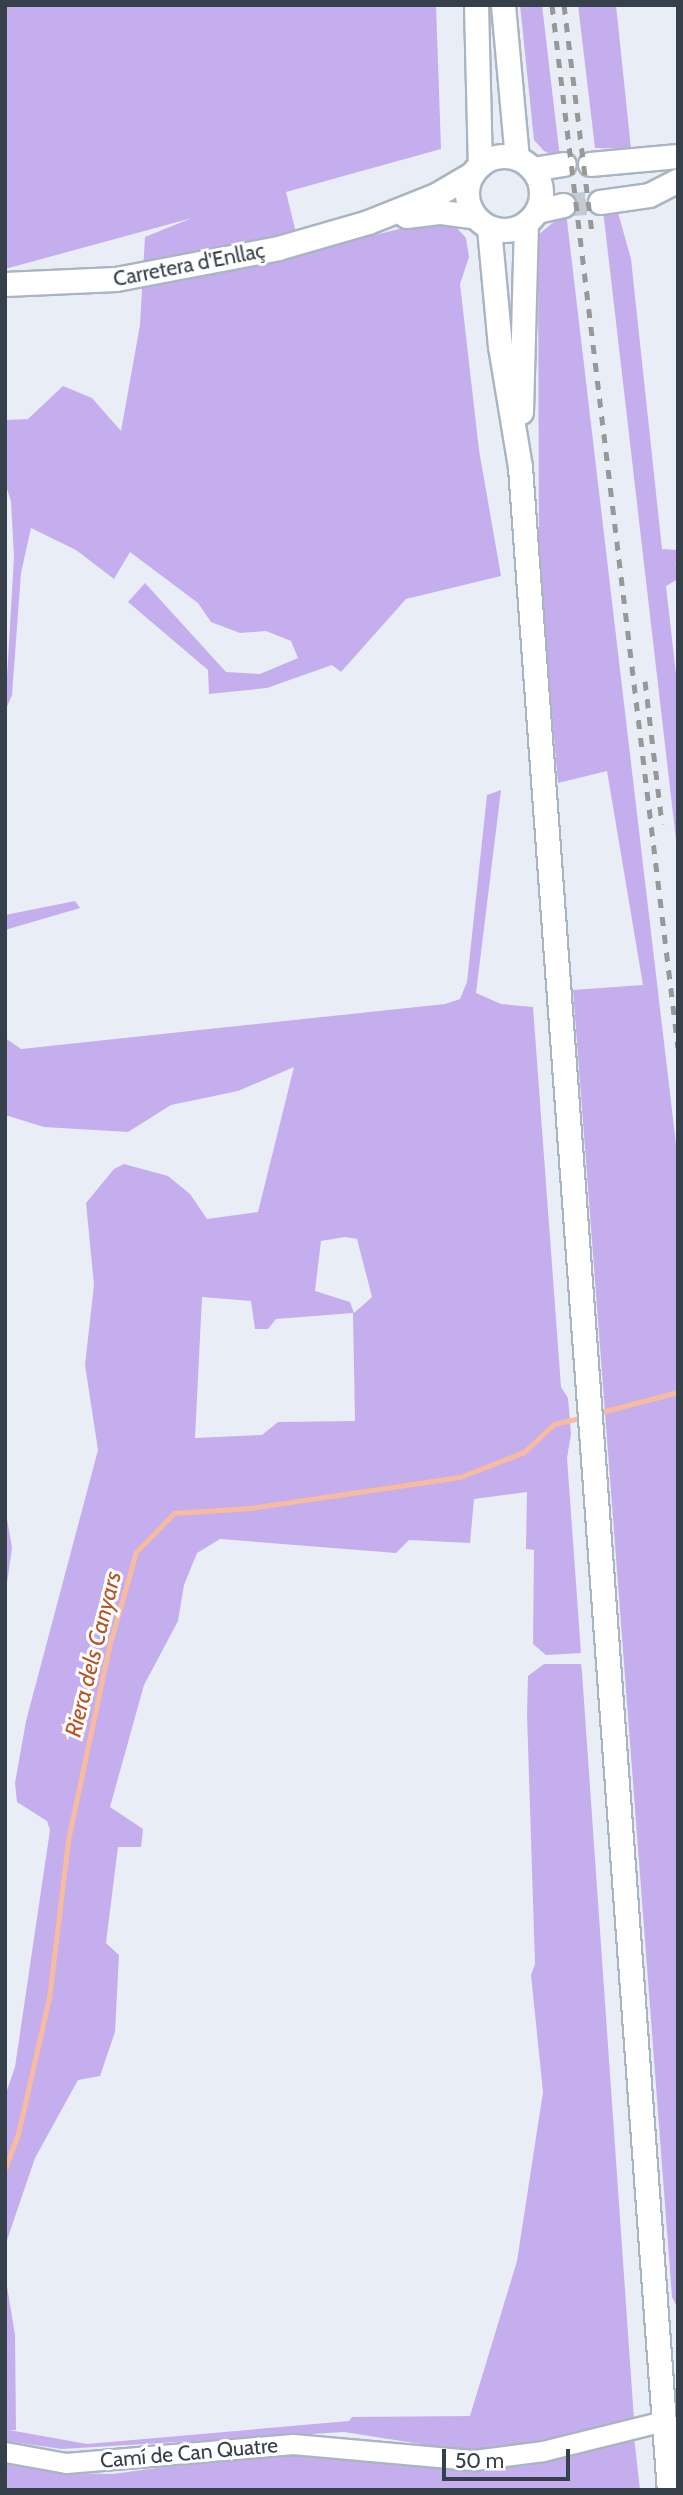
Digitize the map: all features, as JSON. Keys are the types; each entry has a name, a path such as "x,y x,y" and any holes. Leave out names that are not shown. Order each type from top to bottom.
{"street":[{"path":"475,5 477,169 467,201 482,222 520,467 669,2490"},
{"path":"503,5 525,163 541,191 532,217 520,467"},
{"path":"368,222 436,195 498,157 525,163 564,164"},
{"path":"590,164 678,158"},
{"path":"649,195 678,158"},
{"path":"600,202 649,195 678,180"},
{"path":"368,222 441,212 508,230 562,205"},
{"name":"Carretera d'Enllaç","path":"5,284 116,279 192,268 368,222"},
{"path":"657,2304 678,2336"},
{"path":"664,2428 678,2389"},
{"name":"Camí de Can Quatre","path":"5,2452 66,2463 293,2444 474,2460 543,2451 664,2428"}],"shaded area":[{"path":"5,5 436,5 441,149 286,192 301,253 432,221 453,224 466,238 469,257 460,284 479,450 501,576 406,599 341,672 332,665 267,688 209,694 208,670 128,602 145,583 226,672 260,674 298,658 291,641 266,631 240,633 211,622 198,603 130,552 114,579 76,550 31,528 21,573 12,695 5,711 14,557 11,502 5,482 5,420 28,419 63,386 92,398 121,431 140,325 145,237 192,218 5,269"},
{"path":"520,5 542,5 560,158 544,151 534,140"},
{"path":"578,5 616,5 631,149 595,148"},
{"path":"617,209 631,259 662,549 678,550 678,579 666,586 678,692 678,857 603,210"},
{"path":"566,212 678,1161 678,2309 672,2297 573,990 643,985 607,771 558,783 539,565 538,235"},
{"path":"501,790 476,993 501,1004 533,1007 561,1387 568,1398 571,1434 567,1458 581,1653 546,1655 533,1644 534,1550 526,1549 527,1492 474,1499 470,1543 409,1540 396,1553 220,1539 197,1553 184,1585 178,1621 144,1685 110,1807 143,1829 141,1847 118,1847 106,1943 119,1955 115,2032 100,2076 78,2080 35,2158 5,2246 5,2096 15,2067 50,1830 47,1821 17,1802 15,1783 26,1721 98,1450 85,1365 94,1285 86,1203 114,1169 124,1164 168,1176 190,1194 207,1219 258,1212 294,1067 238,1091 171,1105 128,1132 44,1127 5,1115 5,1038 21,1049 445,1004 460,999 467,982 487,795","holes":["345,1237 357,1239 372,1297 354,1313 350,1302 315,1291 321,1241","202,1297 251,1301 255,1329 268,1329 276,1319 353,1313 355,1421 278,1422 262,1435 195,1438"]},
{"path":"75,901 80,908 5,930 5,915"},
{"path":"5,1507 12,1548 5,1597"},
{"path":"544,1664 581,1664 582,1672 634,2419 529,2448 465,2451 344,2432 62,2449 5,2441 5,2274 15,2335 16,2430 9,2430 87,2444 349,2421 352,2417 470,2416 517,2261 543,2092 531,1975 535,1964 527,1714 528,1676"},
{"path":"634,2436 640,2490 5,2490 5,2460 71,2473 113,2474 230,2458 334,2454 467,2471 515,2465"}],"waterway":[{"name":"Riera dels Canyars","path":"597,1413 678,1392"},
{"name":"Riera dels Canyars","path":"5,2168 18,2134 49,1998 68,1840 110,1643 136,1552 174,1513 250,1508 460,1477 524,1452 554,1424 584,1417"}],"tunnel":[{"path":"563,205 600,202"}],"railway":[{"path":"552,5 678,1047"},
{"path":"564,5 592,233"},
{"path":"645,681 662,824"}]}
